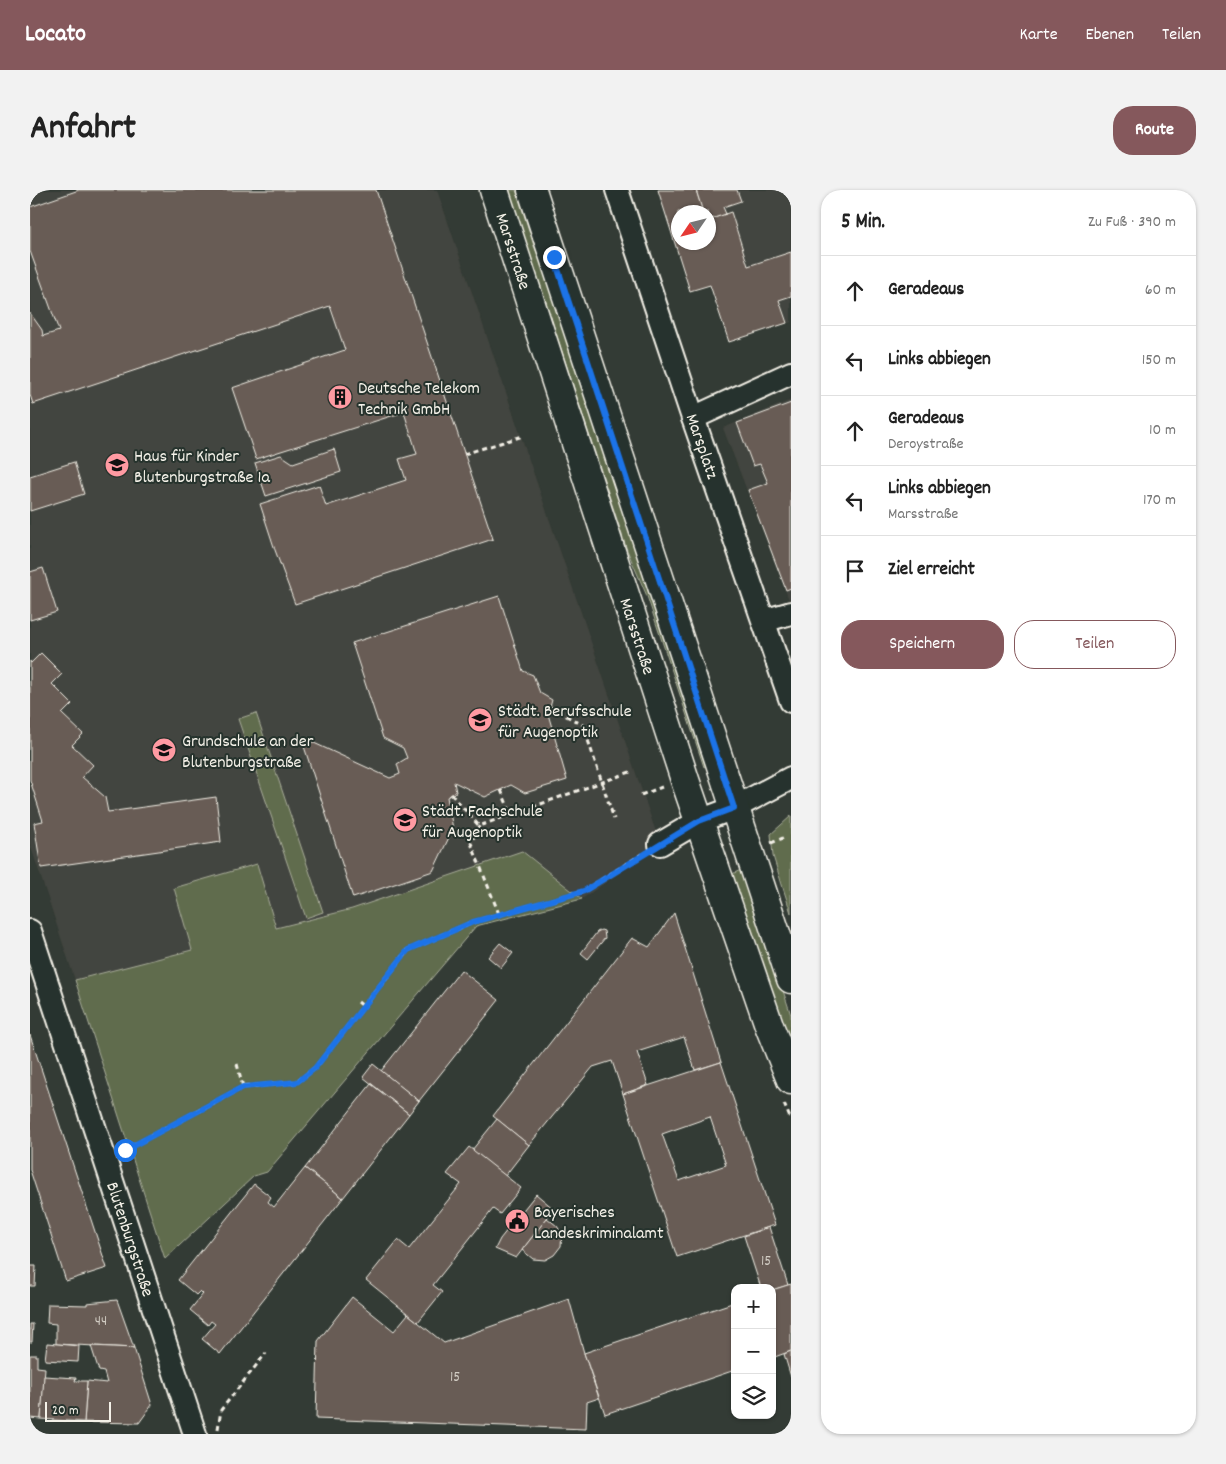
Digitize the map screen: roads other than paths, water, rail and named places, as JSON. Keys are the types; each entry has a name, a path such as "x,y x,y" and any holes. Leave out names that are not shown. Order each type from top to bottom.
{"main road":[{"name":"Marsstraße","path":"494,190 699,821 770,1028 791,1080"},
{"name":"Marsstraße","path":"532,190 791,979"}],"street":[{"name":"Marsplatz","path":"617,190 791,702"},
{"path":"693,418 791,373"},
{"path":"763,621 791,613"},
{"path":"660,844 699,821 734,808 791,778"},
{"name":"Blutenburgstraße","path":"30,931 195,1434"}],"place":[{"name":"Deutsche Telekom Technik GmbH","path":"340,397"},
{"name":"Haus für Kinder Blutenburgstraße 1a","path":"117,465"},
{"name":"Städt. Berufsschule für Augenoptik","path":"480,720"},
{"name":"Grundschule an der Blutenburgstraße","path":"164,750"},
{"name":"Städt. Fachschule für Augenoptik","path":"405,820"},
{"name":"Bayerisches Landeskriminalamt","path":"517,1221"}]}
